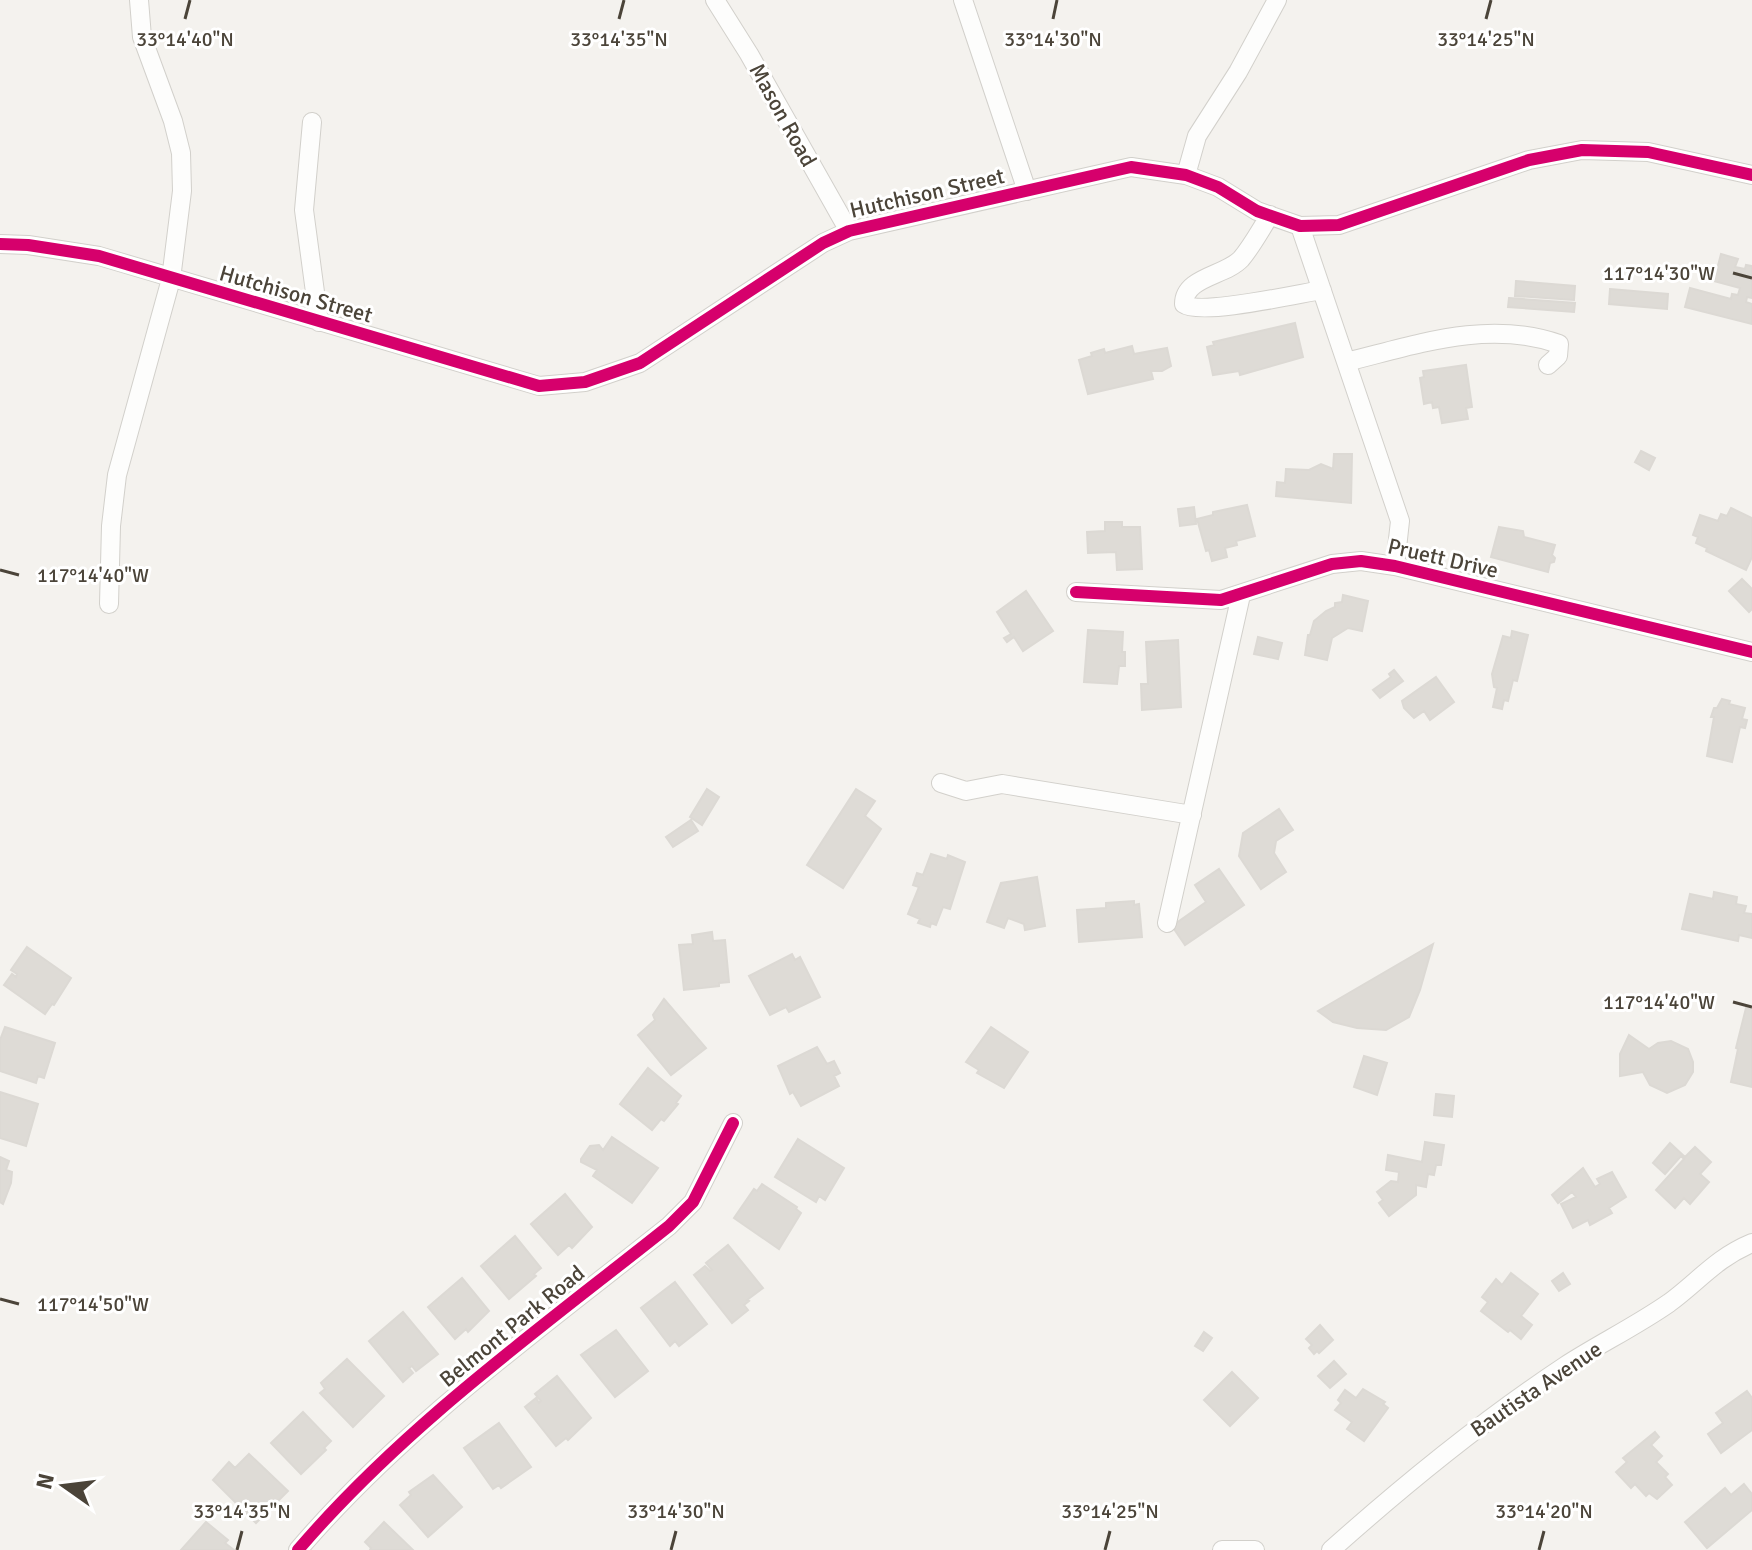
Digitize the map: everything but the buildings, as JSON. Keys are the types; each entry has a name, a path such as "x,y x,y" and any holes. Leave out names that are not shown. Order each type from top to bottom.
{"street":[{"path":"109,604 111,526 117,475 171,279 182,191 181,153 173,121 142,37 139,0"},
{"name":"Mason Road","path":"715,0 849,231"},
{"path":"963,0 1027,191"},
{"path":"1186,175 1197,136 1238,72 1277,0"},
{"path":"312,122 304,210 319,322"},
{"name":"Hutchison Street","path":"0,244 99,256 539,386 585,382 640,363 823,243 849,231 1131,167 1186,175 1218,187 1257,211 1300,226 1339,225 1529,160 1582,150 1648,152 1752,175"},
{"path":"1270,215 1241,260 1223,273 1189,288 1184,304 1190,309 1211,309 1322,290"},
{"path":"1300,226 1400,521 1395,566"},
{"path":"1346,362 1455,335 1507,333 1559,344 1558,356 1548,365"},
{"name":"Pruett Drive","path":"1076,592 1221,600 1332,564 1361,561 1395,566 1752,652"},
{"path":"1167,923 1241,595"},
{"path":"941,783 966,791 1002,784 1192,815"},
{"name":"Belmont Park Road","path":"298,1550 338,1504 414,1431 669,1226 693,1202 733,1123"},
{"name":"Bautista Avenue","path":"1331,1550 1478,1427 1566,1365 1669,1303 1727,1253 1752,1243"},
{"path":"1222,1550 1255,1550"}],"cycle path":[{"path":"0,244 99,256 539,386 585,382 640,363 823,243 849,231 1131,167 1186,175 1218,187 1257,211 1300,226 1339,225 1529,160 1582,150 1648,152 1752,175"},
{"path":"1076,592 1221,600 1332,564 1361,561 1395,566 1752,652"},
{"path":"298,1550 339,1504 429,1419 669,1226 693,1202 733,1123"}]}
